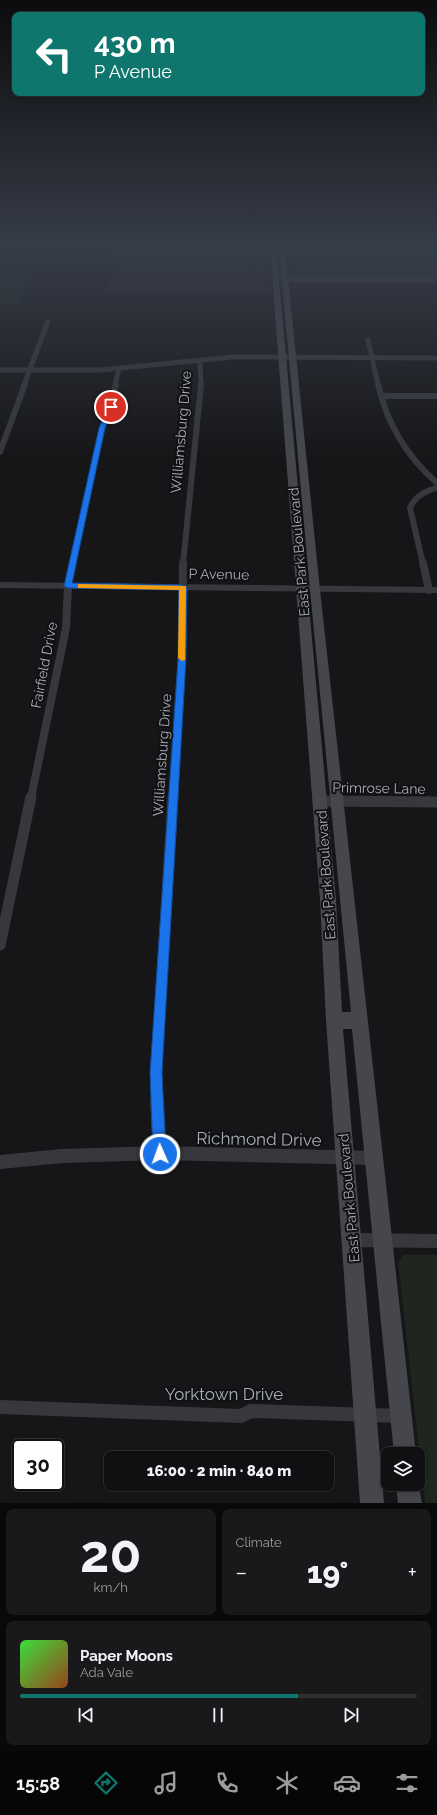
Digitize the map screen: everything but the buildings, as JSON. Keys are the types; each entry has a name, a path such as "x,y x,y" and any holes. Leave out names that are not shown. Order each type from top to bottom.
{"main road":[{"name":"East Park Boulevard","path":"282,318 288,357"},
{"name":"East Park Boulevard","path":"287,318 288,357 309,589 320,801 328,900 334,1020 372,1503"},
{"name":"East Park Boulevard","path":"309,589 337,801 404,1447"},
{"path":"334,1020 359,1021"},
{"path":"409,1491 410,1503"}],"street":[{"path":"0,452 31,371 48,321"},
{"path":"368,340 382,396 394,431 416,463 437,483"},
{"path":"0,370 93,371 200,360 288,357 437,358"},
{"name":"Williamsburg Drive","path":"160,1154 156,1073 182,659 183,562 195,429 198,418 201,374 200,360"},
{"name":"Fairfield Drive","path":"0,945 66,628 68,586 102,428 111,407 119,368"},
{"path":"382,396 437,396"},
{"path":"433,590 410,508 414,499 437,488"},
{"name":"P Avenue","path":"0,585 433,590"},
{"name":"Primrose Lane","path":"320,801 437,802"},
{"name":"Richmond Drive","path":"0,1162 62,1156 160,1154 374,1158"},
{"path":"352,1240 437,1241"},
{"name":"Yorktown Drive","path":"0,1407 241,1416 251,1411 400,1416"}],"shaded area":[{"path":"403,1255 437,1255 437,1503 425,1503 424,1491 425,1491 425,1447 419,1447 398,1262"}],"slow traffic":[{"path":"80,586 183,588 182,658"}],"route":[{"path":"111,407 102,428 68,586 183,588 182,659 156,1073 160,1154"}]}
